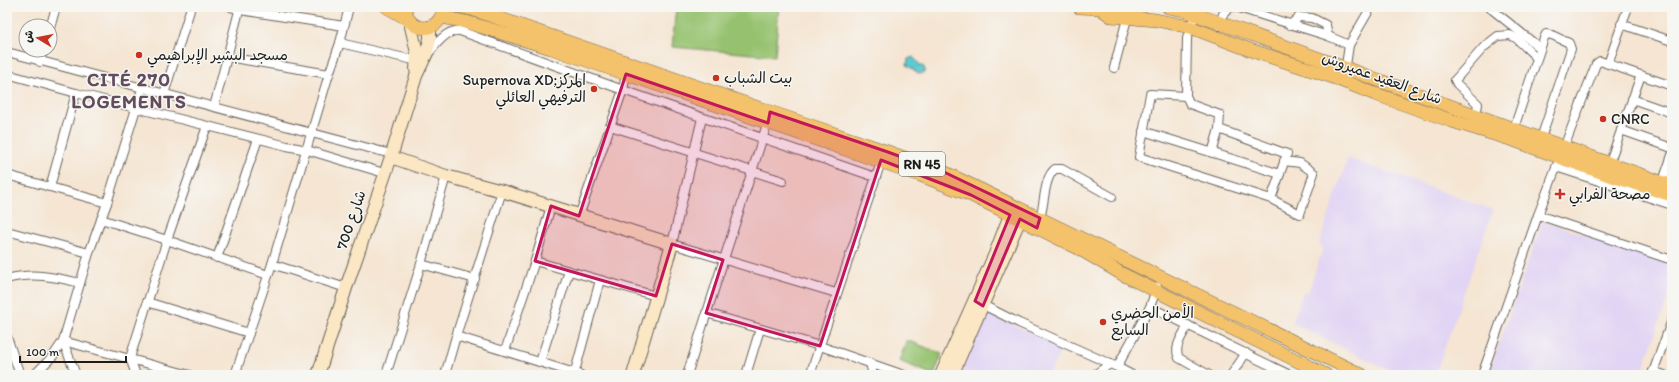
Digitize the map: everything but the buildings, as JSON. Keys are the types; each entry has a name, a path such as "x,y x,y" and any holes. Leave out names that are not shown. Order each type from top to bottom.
{"main road":[{"path":"387,7 408,16 421,28 430,27 438,22 442,12"},
{"name":"RN 45","path":"461,7 474,8 769,118"},
{"name":"شارع العقيد عميروش","path":"1079,7 1100,8 1111,16 1129,12 1156,20 1190,27 1253,51 1344,74 1379,80 1541,138 1560,156 1609,164 1665,187 1672,195"},
{"name":"شارع العقيد عميروش","path":"1168,7 1195,14 1221,14 1344,74 1375,94 1560,156 1665,187"},
{"name":"RN 45","path":"442,12 626,74 883,155 946,173 1039,223 1163,278 1362,375"},
{"name":"شارع 700","path":"318,375 416,76 419,61 408,16"},
{"path":"419,61 429,45 430,27"},
{"path":"1375,94 1379,80"},
{"name":"RN 45","path":"883,155 971,195 1015,217 1039,223 1122,274 1196,312 1326,375"},
{"path":"391,156 446,176 502,191 672,244 633,375"},
{"path":"952,375 979,303 1015,217"},
{"path":"1196,312 1202,298"},
{"path":"941,375 979,303"}],"street":[{"path":"53,18 56,7"},
{"path":"164,94 191,7"},
{"path":"231,7 344,26"},
{"path":"235,375 272,264 329,74 340,43 349,7"},
{"path":"1217,37 1221,14 1232,7"},
{"path":"1236,7 1258,10 1290,25 1328,36 1349,45"},
{"path":"1344,74 1349,45 1371,7"},
{"path":"1489,7 1540,48"},
{"path":"1608,64 1628,7"},
{"path":"214,107 240,8"},
{"path":"1114,68 1129,12"},
{"path":"1195,14 1187,38 1186,96 1190,104 1220,115 1219,129 1212,153"},
{"path":"1290,25 1299,17 1312,18 1326,25 1328,36"},
{"path":"1621,24 1672,41"},
{"path":"340,43 419,61 446,34 456,30 460,31 702,118 875,177"},
{"path":"1514,128 1536,57 1544,38 1548,34 1569,43 1572,49 1541,138"},
{"path":"1476,115 1478,104 1457,84 1455,80 1484,47 1498,36 1510,35 1516,38 1536,57"},
{"path":"7,52 142,89 312,132 391,156"},
{"path":"227,57 329,74"},
{"path":"40,62 41,58"},
{"path":"1482,375 1538,215 1596,64 1600,61 1672,86"},
{"path":"7,74 76,93 307,150 384,174"},
{"path":"579,216 623,90 626,74"},
{"path":"1609,164 1641,75"},
{"path":"34,375 53,356 63,341 89,253 142,89"},
{"path":"50,187 76,93"},
{"path":"1186,96 1150,94 1139,157 1270,199 1300,214 1314,173 1300,163 1284,160"},
{"path":"1632,100 1672,113"},
{"path":"702,118 672,244 836,293"},
{"path":"687,375 769,118"},
{"path":"136,375 130,358 147,302 207,126"},
{"path":"610,126 783,181"},
{"path":"1219,129 1287,154 1270,199"},
{"path":"1621,130 1672,148"},
{"path":"1143,131 1280,174"},
{"path":"217,258 258,139"},
{"path":"810,375 883,155"},
{"path":"1665,187 1672,155"},
{"path":"1560,156 1672,205"},
{"path":"1039,223 1047,181 1050,174 1055,169 1062,169 1112,197"},
{"path":"7,175 106,203"},
{"path":"386,375 421,264 446,176"},
{"path":"445,375 502,191"},
{"path":"505,351 535,261 551,206"},
{"path":"1538,215 1672,260"},
{"path":"101,219 168,240 268,275"},
{"path":"7,230 89,253"},
{"path":"535,261 656,296"},
{"path":"272,264 346,288"},
{"path":"421,264 475,279"},
{"path":"540,362 569,271"},
{"path":"7,279 14,277 49,276 80,283"},
{"path":"1094,375 1114,366 1150,307 1155,291 1163,278"},
{"path":"456,336 576,374 600,280"},
{"path":"147,302 249,333"},
{"path":"979,303 1132,375"},
{"path":"1150,307 1290,375"},
{"path":"706,313 820,346 904,375"},
{"path":"1664,375 1653,373 1672,320"},
{"path":"1188,325 1176,349 1177,355 1179,358 1209,375"},
{"path":"746,375 760,329"},
{"path":"7,337 20,375"},
{"path":"63,341 190,375"},
{"path":"63,341 76,375"},
{"path":"1230,375 1246,353"},
{"path":"870,363 873,375"}],"highlighted area":[{"path":"626,74 768,123 770,112 946,173 1040,218 1037,228 1020,219 983,306 975,301 1010,215 971,195 881,160 820,346 706,313 723,260 672,244 656,296 535,261 551,206 579,216"}],"shaded area":[{"path":"1348,158 1493,210 1435,372 1397,374 1292,323 1303,292 1308,293 1323,247 1319,244"},
{"path":"1543,220 1672,266 1672,286 1641,375 1488,375"},
{"path":"988,313 1063,347 1048,375 960,375"}],"green space":[{"path":"676,7 779,7 775,56 672,47"},
{"path":"907,340 942,354 934,375 899,361"}],"water":[{"path":"913,57 920,65 924,67 925,71 921,74 907,65 908,59"}],"place":[{"name":"مسجد البشير الإبراهيمي","path":"139,55"},
{"name":"بيت الشباب","path":"716,78"},
{"name":"Supernova XD;المركز الترفيهي العائلي","path":"594,89"},
{"name":"CNRC","path":"1603,119"},
{"name":"مصحة الفرابي","path":"1560,194"},
{"name":"الأمن الحضري السابع","path":"1103,322"}],"district":[{"name":"CITÉ 270 LOGEMENTS","path":"129,90"}]}
